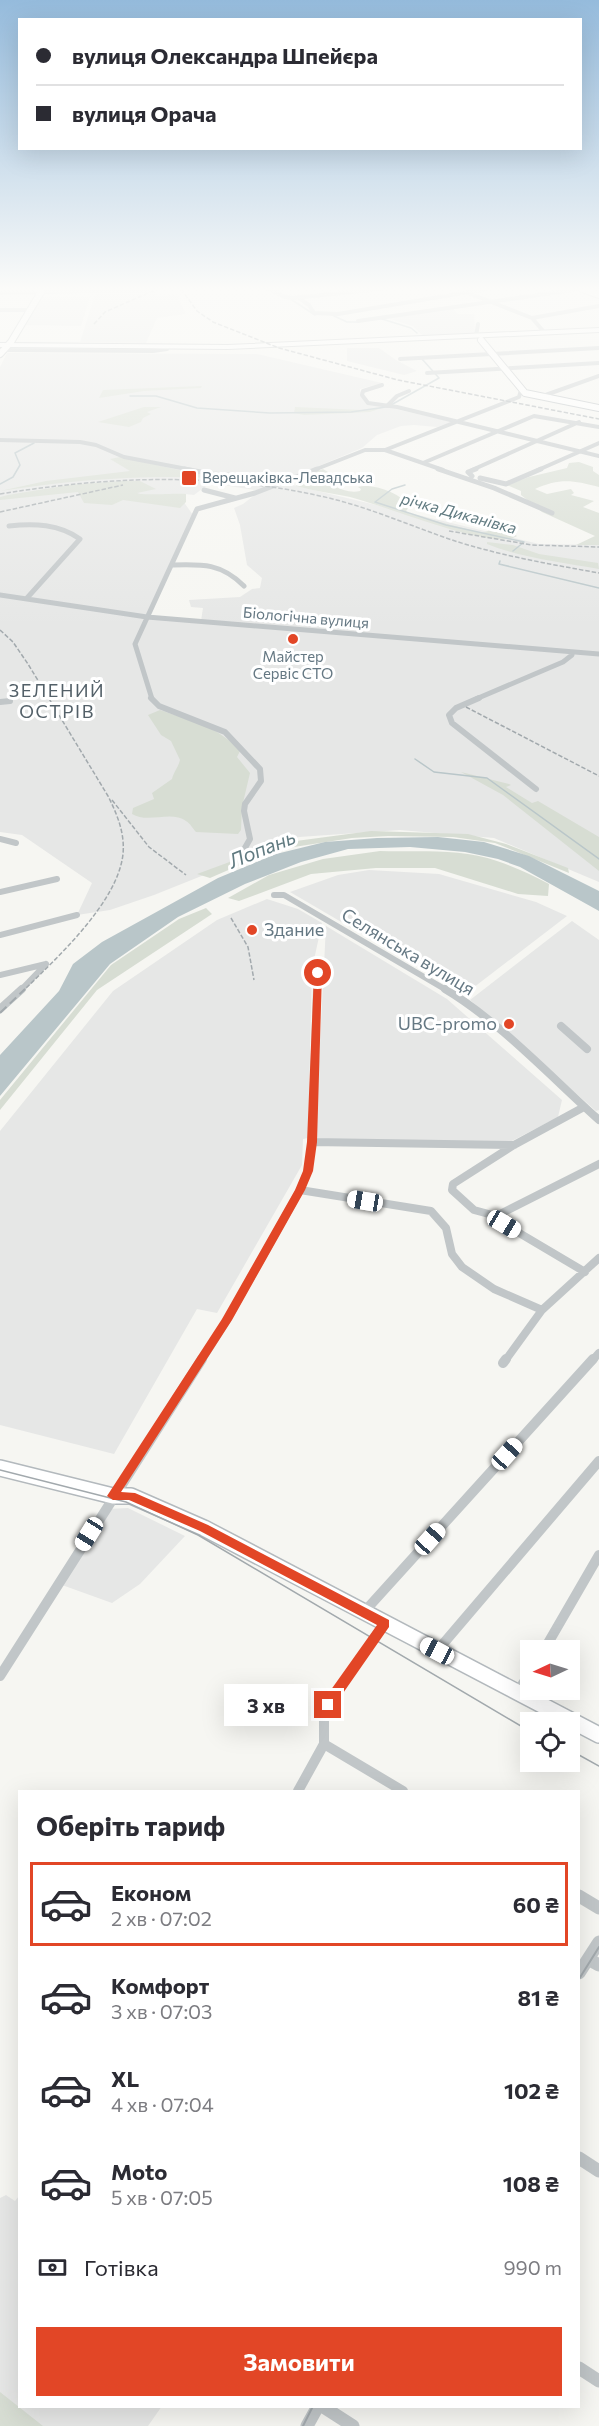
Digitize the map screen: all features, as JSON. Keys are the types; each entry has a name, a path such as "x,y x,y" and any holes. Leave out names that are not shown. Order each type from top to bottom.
{"main road":[{"path":"569,402 599,408"},
{"path":"0,1468 113,1496 131,1496 204,1528 599,1735"}],"street":[{"path":"368,402 397,407 599,456"},
{"path":"387,406 391,402"},
{"path":"385,450 501,402"},
{"path":"423,463 534,416 599,427"},
{"path":"472,476 468,472 580,422"},
{"path":"0,440 80,442 96,445 124,457 201,472 288,479"},
{"path":"458,475 506,484 599,443"},
{"path":"242,853 250,839 244,812 245,804 261,781 260,769 225,732 159,706 152,701 135,644 197,509 238,498 365,450 385,450 458,475 552,513"},
{"path":"204,490 238,498"},
{"path":"9,526 38,524 68,532 80,539 27,598"},
{"path":"172,565 206,564 236,578 244,586"},
{"name":"Біологічна вулиця","path":"0,595 147,617 599,654"},
{"path":"536,789 452,723 449,715 456,708 563,662 572,655 572,652"},
{"path":"0,702 10,701"},
{"path":"0,839 16,843 0,847"},
{"path":"0,892 57,879"},
{"name":"Селянська вулиця","path":"274,895 284,895 462,999 513,1041 599,1120"},
{"path":"0,935 77,915"},
{"path":"0,975 46,964 0,1009"},
{"path":"0,1676 227,1320 300,1190 308,1171 312,1142 318,973"},
{"path":"561,1026 587,1048"},
{"path":"584,1107 514,1145 453,1184 452,1190 474,1210 496,1216 504,1224 585,1272"},
{"path":"312,1142 514,1145"},
{"path":"496,1216 599,1164"},
{"path":"300,1190 431,1211 444,1223 447,1245 467,1274 542,1310"},
{"path":"502,1363 542,1310 599,1258"},
{"path":"364,1612 599,1353"},
{"path":"437,1651 599,1461"},
{"path":"550,1640 599,1555"},
{"path":"299,1790 324,1744 324,1710 385,1623"},
{"path":"517,1693 520,1688"},
{"path":"324,1744 401,1790"},
{"path":"580,1897 599,1908"},
{"path":"580,1972 594,1962 599,1942"},
{"path":"580,2159 599,2171"},
{"path":"580,2369 599,2381"},
{"path":"307,2426 317,2408"},
{"path":"325,2408 354,2426"}],"shaded area":[{"path":"0,402 368,402 453,422 437,427 401,426 377,435 362,448 280,482 539,544 599,545 599,882 494,838 400,830 299,837 154,895 110,910 77,915 92,883 22,835 0,832","holes":["210,483 260,491 234,508 240,525 247,565 262,578 260,588 252,589 240,597 189,600 191,607 203,608 201,621 147,616 193,515 183,501 185,494 194,495"]},
{"path":"144,407 161,407 147,412 151,414 143,418 141,422 129,427 98,422"},
{"path":"295,407 362,410 385,407 370,412 304,415 294,413"},
{"path":"120,457 202,475 271,480 259,482 194,477 129,478 0,491 46,481 130,471 110,459"},
{"path":"579,462 593,467 593,471 599,475 599,487 566,481 551,483 535,489 547,494 571,489 574,493 571,495 594,501 583,507 599,513 599,545 576,545 595,536 542,512 521,495 521,491 507,485 567,468 569,463"},
{"path":"323,469 328,472 330,478 326,481 338,483 334,486 343,490 357,492 361,489 358,487 371,486 393,493 409,507 406,511 409,514 482,533 491,530 500,533 504,528 517,529 512,533 517,536 504,539 461,532 361,500 296,486 299,482 289,480"},
{"path":"140,481 156,489 137,493 140,494 186,494 186,502 180,508 123,500 112,505 84,503 78,492 0,500 0,497 8,495 69,485"},
{"path":"487,542 513,545 539,554 598,563 599,569 528,556 500,549"},
{"path":"160,710 213,730 240,751 237,757 250,773 242,807 241,830 238,834 196,832 180,818 145,818 132,814 133,808 154,799 152,793 172,779 180,760 171,741 161,735 148,715"},
{"path":"461,772 509,784 511,785 506,787 532,803 538,801 599,837 599,871 503,795"},
{"path":"371,831 468,834 506,844 568,868 569,873 495,843 453,837 388,836 352,838 294,847 263,855 210,878 197,874 281,843"},
{"path":"438,837 484,842 529,856 599,891 599,911 520,867 498,859 465,852 410,847 348,849 301,862 245,884 178,917 110,964 0,1096 0,1055 59,991 73,964 102,942 218,878 276,854 325,842"},
{"path":"380,851 440,852 483,857 549,884 548,896 518,894 435,868 376,868 311,874 239,901 228,898 269,875 323,859"},
{"path":"369,870 439,874 536,902 567,916 469,991 379,944 290,892 338,875"},
{"path":"267,899 298,909 322,923 312,969 308,1138 303,1139 302,1165 217,1313 197,1309 114,1454 0,1425 0,1131 113,991 217,920"},
{"path":"206,908 212,914 97,990 0,1110 0,1100 111,965 179,919"},
{"path":"572,921 599,940 599,1110 596,1111 470,1000"},
{"path":"326,926 447,999 562,1100 558,1117 508,1143 315,1140"},
{"path":"128,1508 185,1536 140,1584 112,1603 62,1585 107,1509"},
{"path":"6,2195 15,2201 18,2197 18,2408 161,2408 148,2426 0,2426 0,2198"},
{"path":"0,2392 43,2426 0,2426"}],"waterway":[{"path":"177,402 197,408 270,413 351,412 386,407"},
{"path":"391,405 396,402"},
{"path":"0,484 13,477 20,465 15,453 34,443"},
{"name":"річка Диканівка","path":"405,485 392,489 375,502 446,525 524,542 513,551"},
{"name":"річка Диканівка","path":"500,561 499,564 599,588"},
{"path":"415,759 434,772 487,778 599,859"}],"tram line":[{"path":"0,1470 126,1502 198,1535 520,1725"},
{"path":"580,1756 599,1766"},
{"path":"580,1977 599,1947"},
{"path":"303,2426 312,2408"}],"railway":[{"path":"512,402 599,419"},
{"path":"0,494 123,480 164,479 247,484 329,498 467,545 523,559 599,573"},
{"path":"0,512 123,485"},
{"path":"449,531 532,545 599,547"},
{"path":"0,630 13,642 28,664 108,796 120,824 123,839 123,854 119,872 98,910 68,946 25,989"},
{"path":"466,707 599,776"},
{"path":"112,800 149,847 186,875"},
{"path":"231,918 248,947 254,980"},
{"path":"0,1013 25,989"}],"place":[{"name":"Верещаківка-Левадська","path":"189,478"},
{"name":"Майстер Сервіс СТО","path":"293,639"},
{"name":"Здание","path":"252,930"},
{"name":"UBC-promo","path":"509,1024"}],"district":[{"name":"ЗЕЛЕНИЙ ОСТРІВ","path":"57,701"}],"route":[{"path":"318,973 312,1142 308,1171 300,1190 227,1320 113,1496 131,1496 204,1528 385,1623 371,1647 328,1705"}],"water label":[{"name":"Лопань","path":"262,849"}]}
